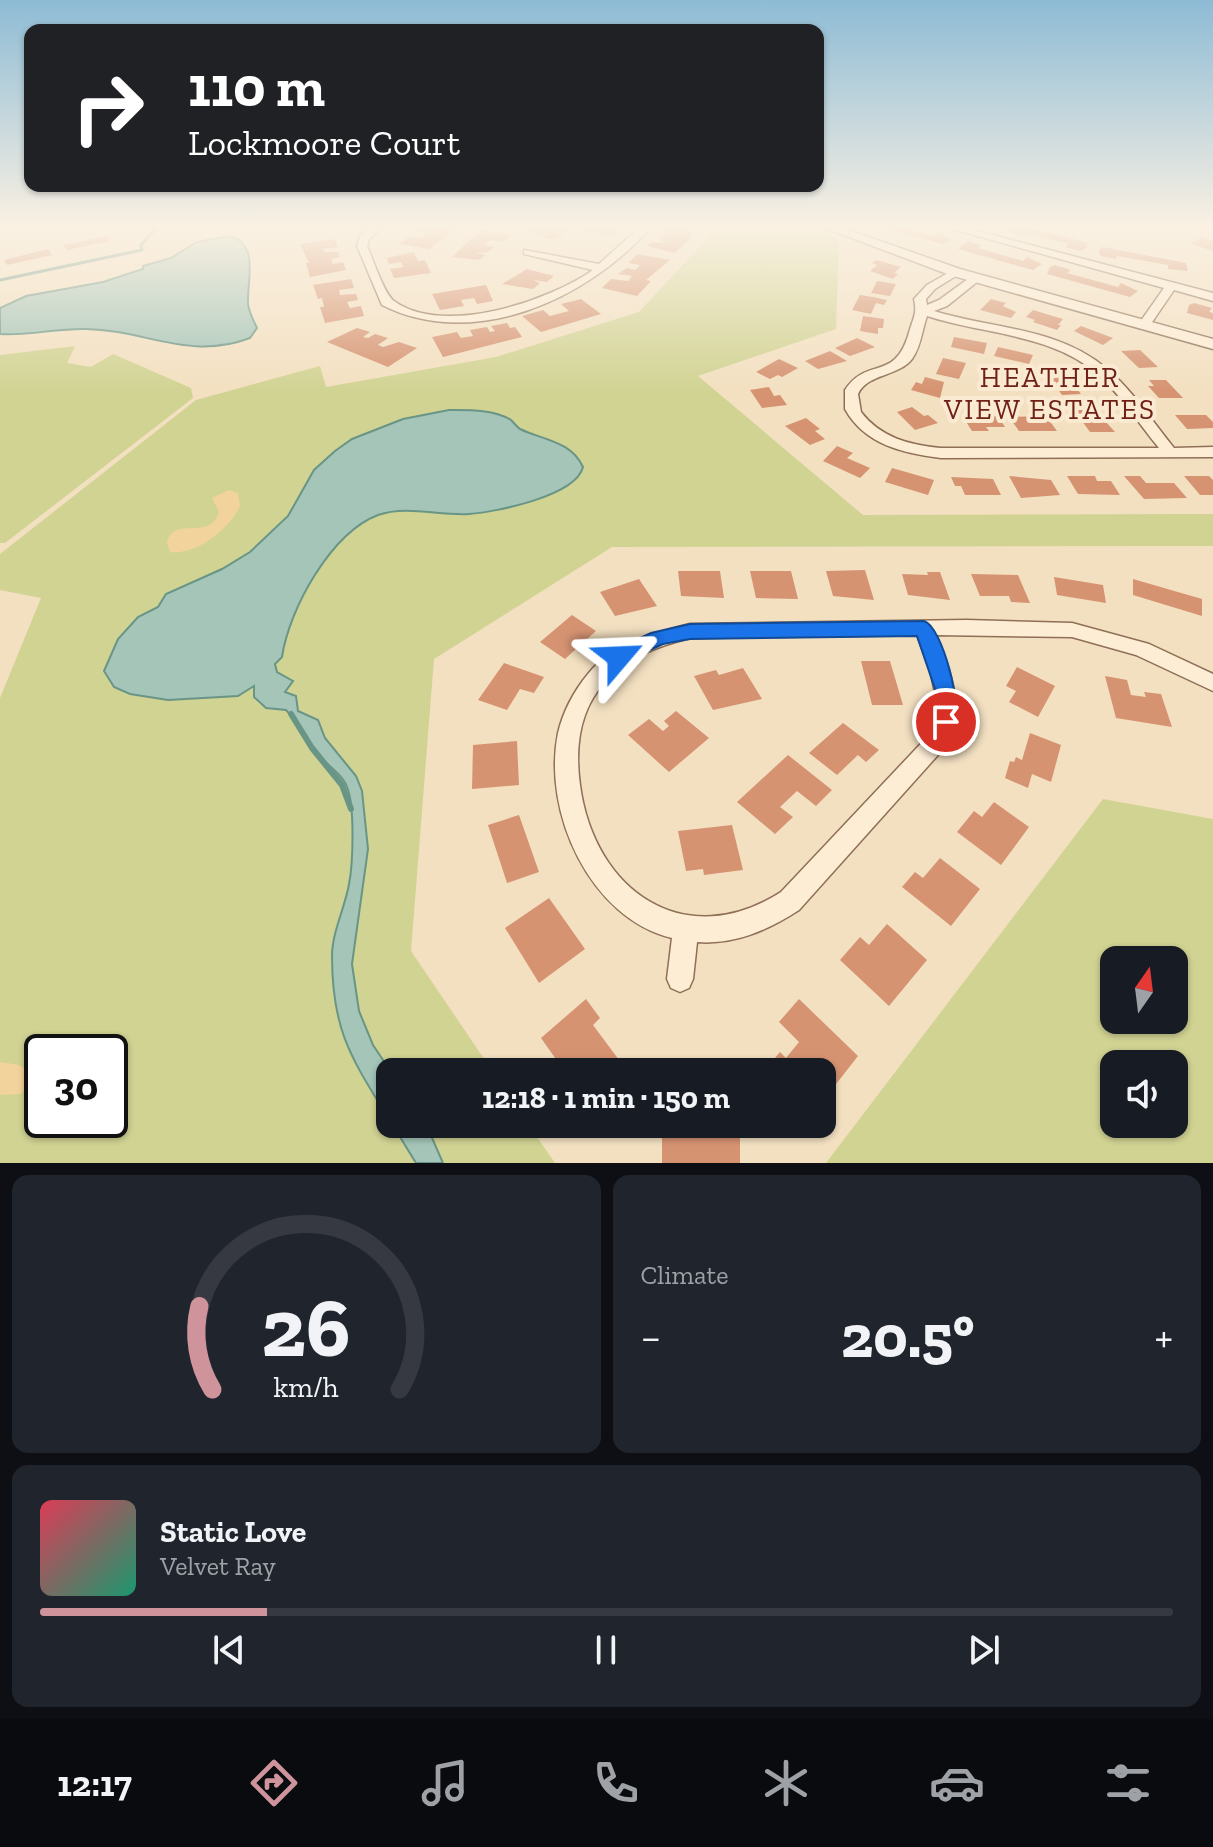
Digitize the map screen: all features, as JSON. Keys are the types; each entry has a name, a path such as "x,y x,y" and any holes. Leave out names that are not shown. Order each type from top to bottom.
{"street":[{"path":"377,282 383,298 396,308 431,318 474,317 521,306 579,282"},
{"path":"940,282 920,299 923,311 910,352 903,361 866,377 850,395 852,411 881,438 910,449 941,453 1213,452"},
{"path":"923,311 943,303 970,282"},
{"path":"991,282 1213,344"},
{"path":"1157,282 1213,297"},
{"path":"1144,325 1171,286"},
{"path":"923,311 954,321 1042,339 1084,357 1103,371 1170,452"},
{"path":"924,628 946,689 946,722 938,740 790,901 773,914 730,930 686,929 665,923 626,902 601,874 579,830 570,798 567,735 572,714 590,687 619,657 671,634 690,631 924,628 1047,629 1096,635 1142,649 1213,683"},
{"path":"680,979 686,929"}],"green space":[{"path":"667,282 838,282 836,329 698,376 863,515 1213,514 1213,546 612,547 434,659 411,951 484,1058 376,1058 376,1138 538,1138 555,1163 0,1163 0,698 41,598 0,590 0,554 196,400 320,366 326,387 496,357 639,312"},
{"path":"75,346 67,363 91,367 113,354 191,388 193,398 5,543 0,543 0,355"},
{"path":"1103,799 1213,819 1213,1163 826,1163"}],"sand":[{"path":"229,490 238,493 240,506 228,523 201,545 190,550 170,552 167,542 171,534 177,530 208,526 219,512 212,498"},
{"path":"0,1062 24,1068 24,1091 21,1094 0,1095"}],"shaded area":[{"path":"101,282 249,282 248,304 257,328 250,338 207,346 187,346 86,329 0,334 0,308 26,296"},
{"path":"449,410 497,414 511,420 520,429 564,446 583,467 566,486 515,506 469,514 389,512 361,524 344,538 315,575 293,617 282,657 275,664 277,672 293,681 285,692 296,696 298,711 318,720 325,738 356,776 362,791 368,849 352,964 359,1011 382,1058 376,1058 376,1098 347,1044 340,1025 333,982 333,947 349,884 352,850 350,796 345,782 314,751 286,710 266,708 254,697 254,686 238,696 168,700 130,694 114,687 104,671 118,639 138,617 158,607 166,594 222,569 250,552 288,516 314,470 335,451 352,439 403,419"},
{"path":"401,1138 432,1138 443,1163 416,1163"}],"building":[{"path":"352,282 354,288 339,290 340,295 356,294 358,300 347,302 350,308 361,306 364,316 325,323 320,307 324,307 322,298 318,299 313,285"},
{"path":"505,282 540,283 533,289 502,284"},
{"path":"608,282 650,282 637,296 602,288"},
{"path":"876,282 896,284 890,296 871,293"},
{"path":"1077,282 1101,282 1118,287 1121,283 1138,291 1130,297"},
{"path":"486,285 493,301 477,304 474,298 461,300 464,306 440,310 432,294"},
{"path":"860,295 887,300 884,305 876,303 871,314 852,310"},
{"path":"581,299 601,314 541,332 522,316 543,310 550,316 569,311 561,304"},
{"path":"991,299 1006,303 1003,306 1016,312 1011,318 980,310"},
{"path":"1194,303 1212,308 1209,312 1213,313 1213,320 1187,313 1189,305"},
{"path":"1033,310 1063,319 1058,325 1061,325 1057,330 1033,322 1035,320 1026,317"},
{"path":"863,316 884,319 883,328 878,328 878,334 860,331"},
{"path":"507,323 510,328 515,327 522,337 443,357 432,337 457,332 461,338 473,336 470,330 487,327 490,332 495,331 491,326"},
{"path":"1081,326 1113,338 1103,345 1074,331"},
{"path":"357,328 370,332 363,337 375,334 388,338 378,345 383,347 399,342 417,348 388,367 327,342"},
{"path":"954,337 987,343 984,354 951,347"},
{"path":"857,338 875,347 850,356 835,348"},
{"path":"998,347 1033,355 1029,364 994,356"},
{"path":"1140,350 1158,367 1139,368 1121,351"},
{"path":"830,351 847,361 818,369 805,361"},
{"path":"943,358 966,363 959,379 936,374"},
{"path":"779,359 798,368 782,377 778,375 770,379 756,372"},
{"path":"1072,374 1078,383 1072,383 1081,394 1062,395 1050,378"},
{"path":"925,377 944,382 940,398 911,390 916,382 922,384"},
{"path":"1149,380 1166,380 1183,398 1159,398 1148,386 1154,386"},
{"path":"769,387 774,396 780,395 787,405 762,408 750,390"},
{"path":"912,407 938,423 915,430 897,412"},
{"path":"1074,410 1095,410 1115,432 1090,432"},
{"path":"1175,415 1206,415 1213,422 1213,428 1187,429"},
{"path":"998,416 1005,427 986,427 989,431 972,431 963,417"},
{"path":"1046,416 1057,431 1019,431 1009,417"},
{"path":"806,418 820,429 815,431 825,439 810,445 785,426"},
{"path":"837,446 853,453 847,458 870,468 860,478 823,461"},
{"path":"892,468 934,480 928,495 885,482"},
{"path":"1009,476 1051,480 1060,495 1021,498"},
{"path":"1067,476 1095,476 1097,481 1111,481 1120,495 1078,494"},
{"path":"1124,476 1140,476 1146,483 1174,483 1187,498 1144,499"},
{"path":"1184,476 1209,476 1213,480 1213,495 1200,495"},
{"path":"951,477 993,479 1001,495 965,495"},
{"path":"865,570 874,600 833,596 826,571"},
{"path":"678,571 720,571 724,598 681,596"},
{"path":"750,571 791,571 798,599 756,598"},
{"path":"927,572 940,572 950,600 908,595 902,574 928,575"},
{"path":"971,574 1018,575 1030,603 1011,602 1009,596 980,596"},
{"path":"1054,577 1103,585 1106,603 1057,595"},
{"path":"639,579 657,606 615,616 600,592"},
{"path":"1133,579 1202,599 1202,616 1133,595"},
{"path":"572,615 596,631 565,659 540,642"},
{"path":"861,661 890,661 903,705 872,705"},
{"path":"504,663 544,677 534,693 520,689 507,710 478,700"},
{"path":"1017,667 1055,686 1038,717 1009,702 1016,691 1006,686"},
{"path":"743,668 762,699 713,710 694,676 716,670 719,675"},
{"path":"1105,676 1127,680 1131,695 1146,697 1144,692 1161,694 1172,727 1116,718"},
{"path":"676,711 709,738 669,772 628,735 649,719 663,731 669,726 664,721"},
{"path":"843,723 879,750 866,762 858,755 837,775 809,753"},
{"path":"1030,733 1061,745 1051,782 1032,774 1028,788 1005,778 1010,761 1014,762 1016,757 1022,760"},
{"path":"517,741 519,785 472,789 473,745"},
{"path":"788,755 832,790 816,806 797,791 780,807 793,817 775,834 737,802"},
{"path":"994,802 1029,827 1001,865 957,832 974,811 982,817"},
{"path":"519,815 539,872 507,883 488,825"},
{"path":"732,825 743,870 704,875 703,869 686,871 678,831"},
{"path":"940,858 980,889 951,926 902,887 915,872 923,878"},
{"path":"549,898 585,949 539,983 505,928"},
{"path":"887,924 927,960 889,1006 840,960 860,937 869,945"},
{"path":"586,999 600,1018 593,1025 618,1058 555,1058 541,1038"},
{"path":"799,999 858,1056 836,1084 836,1058 786,1058 799,1042 779,1022"},
{"path":"662,1138 740,1138 740,1163 662,1163"}],"waterway":[{"path":"291,714 312,748 342,785 351,809"}],"district":[{"name":"HEATHER VIEW ESTATES","path":"1050,393"}],"route":[{"path":"619,657 658,638 690,631 924,628 946,689 946,722"}]}
